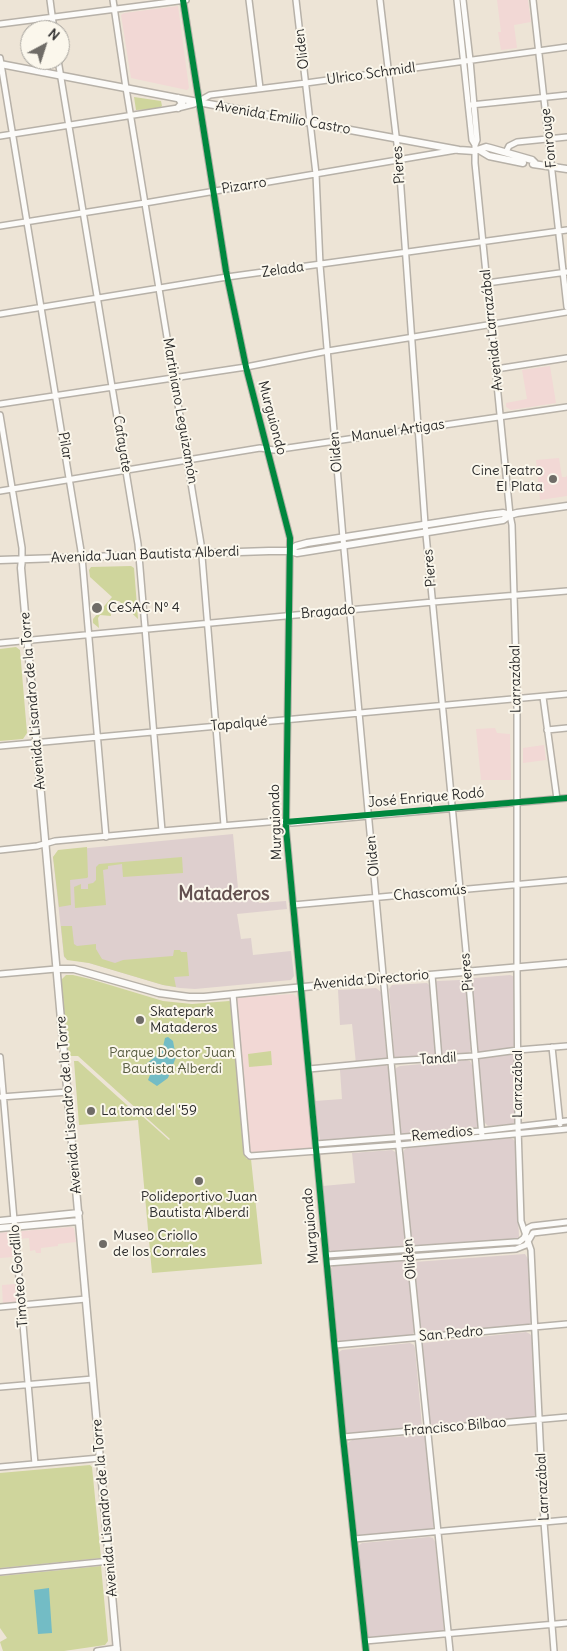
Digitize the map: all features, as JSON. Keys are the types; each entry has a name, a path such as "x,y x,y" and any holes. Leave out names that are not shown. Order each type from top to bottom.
{"main road":[{"name":"Avenida Emilio Castro","path":"0,62 198,102 459,150 478,150 532,164 567,168"},
{"path":"178,98 182,103 178,108"},
{"path":"478,150 502,156 506,152"},
{"name":"Avenida Emilio Castro","path":"506,152 532,160 535,163"},
{"name":"Avenida Juan Bautista Alberdi","path":"290,551 296,546 425,524 503,513 510,515 567,506"},
{"name":"Avenida Juan Bautista Alberdi","path":"0,560 202,553 290,551 297,553 503,520 510,515"},
{"name":"Avenida Lisandro de la Torre","path":"22,559 21,568 27,640 117,1649"},
{"name":"Avenida Directorio","path":"56,969 74,968 171,995 204,997 567,963"},
{"path":"0,1228 14,1223 78,1213"},
{"path":"0,1220 14,1223 79,1221"}],"street":[{"path":"50,0 52,20"},
{"name":"Martiniano Leguizamón","path":"113,0 130,116 202,553 224,825"},
{"path":"0,24 185,0"},
{"name":"Murguiondo","path":"185,0 198,102 227,278 246,367 290,538 286,822 343,1437 366,1651"},
{"path":"249,0 260,88"},
{"name":"Oliden","path":"296,0 316,174 320,264 343,538 398,1138 450,1651"},
{"name":"Pieres","path":"380,0 397,138 425,524 468,972 481,1134"},
{"name":"Avenida Larrazábal","path":"457,0 467,60"},
{"name":"Avenida Larrazábal","path":"463,0 471,105 478,150 483,242 510,515"},
{"name":"Fonrouge","path":"534,0 565,272 567,307"},
{"name":"Ulrico Schmidl","path":"0,136 178,108 198,102 210,94 306,83 567,47"},
{"name":"Pilar","path":"0,62 28,221 82,557 106,837"},
{"name":"Cafayate","path":"59,70 139,555 162,831"},
{"path":"471,105 567,95"},
{"path":"506,152 509,146 514,143 567,137"},
{"name":"Pizarro","path":"0,226 459,150"},
{"name":"Zelada","path":"0,314 320,264 567,230"},
{"path":"487,283 565,272"},
{"path":"0,404 56,394 246,367 328,351 567,312"},
{"path":"496,368 567,358"},
{"name":"Manuel Artigas","path":"0,491 260,448 274,450 567,407"},
{"path":"0,415 13,489 22,559"},
{"name":"Larrazábal","path":"510,515 512,525 517,698 516,885 518,1134 521,1221 531,1250 544,1522 554,1651"},
{"name":"Bragado","path":"0,643 567,591"},
{"name":"Tapalqué","path":"0,746 567,694"},
{"path":"543,696 557,799"},
{"path":"547,730 567,728"},
{"name":"José Enrique Rodó","path":"0,850 37,846 55,841 224,825 369,816 567,798"},
{"name":"Chascomús","path":"293,905 567,880"},
{"name":"Avenida Directorio","path":"0,974 56,969"},
{"path":"432,975 439,1059"},
{"name":"Remedios","path":"233,994 248,1155 251,1157 399,1145 567,1121"},
{"name":"Tandil","path":"309,1069 474,1056 567,1046"},
{"path":"552,1047 560,1122 564,1129"},
{"name":"Timoteo Gordillo","path":"0,1057 35,1464"},
{"path":"2,1097 68,1092"},
{"name":"Remedios","path":"316,1144 398,1138 518,1134 564,1129"},
{"path":"327,1262 516,1249 526,1245 528,1228 567,1222"},
{"path":"327,1255 519,1242 533,1233 567,1229"},
{"path":"0,1307 86,1299"},
{"name":"San Pedro","path":"335,1345 567,1324"},
{"path":"0,1387 93,1379"},
{"name":"Francisco Bilbao","path":"343,1437 567,1417"},
{"path":"0,1467 100,1458"},
{"path":"354,1539 567,1520"},
{"path":"0,1572 110,1561"},
{"path":"365,1641 567,1623"},
{"path":"97,1651 117,1649"}],"shaded area":[{"path":"497,0 528,0 531,22 514,25 517,48 501,50 498,32 501,32"},
{"path":"178,6 189,88 187,90 131,78 121,15 124,13"},
{"path":"550,366 556,403 511,410 506,407 506,403 527,399 522,370"},
{"name":"Cine Teatro El Plata","path":"559,458 562,477 567,475 567,496 540,500 536,460"},
{"path":"495,728 497,733 510,734 511,780 481,780 476,729"},
{"path":"544,745 546,760 523,763 523,748"},
{"path":"233,834 239,899 258,897 259,903 286,901 287,909 237,914 241,939 251,938 253,955 291,951 294,976 291,980 195,989 180,988 64,957 53,857 58,851"},
{"path":"510,975 515,980 514,1046 512,1049 478,1052 471,981 474,978"},
{"path":"460,980 465,983 471,1050 468,1054 446,1056 441,1053 434,984 437,981"},
{"path":"427,983 431,987 436,1055 395,1059 389,989 392,985"},
{"path":"376,988 381,992 387,1058 386,1060 356,1064 352,1024 340,1025 338,990"},
{"path":"293,994 298,998 312,1150 250,1154 235,998"},
{"path":"509,1053 515,1059 514,1123 488,1126 484,1122 478,1059 481,1056"},
{"path":"470,1061 472,1065 478,1124 476,1129 403,1136 400,1131 396,1068 400,1066"},
{"path":"386,1065 390,1070 395,1133 390,1136 320,1140 315,1101 342,1099 340,1070"},
{"path":"511,1138 516,1143 519,1238 517,1240 413,1247 411,1244 404,1150 407,1148"},
{"path":"392,1150 397,1153 406,1245 402,1248 331,1251 328,1247 323,1186 355,1183 352,1153"},
{"path":"74,1228 76,1242 41,1248 41,1253 36,1253 35,1250 30,1251 29,1238 18,1239 18,1235 22,1231"},
{"path":"7,1232 11,1237 13,1257 0,1258 0,1233"},
{"path":"525,1254 528,1259 531,1321 529,1326 422,1336 419,1333 414,1262"},
{"path":"403,1260 408,1263 415,1330 413,1334 410,1336 339,1341 331,1269 333,1266"},
{"path":"15,1284 16,1302 3,1306 2,1285"},
{"path":"526,1332 532,1337 536,1414 534,1418 430,1427 421,1345 423,1343"},
{"path":"410,1343 415,1348 422,1427 349,1435 345,1430 339,1352 342,1350"},
{"path":"423,1435 425,1439 433,1529 359,1537 357,1533 348,1443 352,1440"},
{"path":"433,1538 435,1542 443,1632 368,1639 359,1545 362,1543"}],"green space":[{"path":"134,97 161,101 162,106 158,109 136,110"},
{"path":"131,566 134,568 138,619 119,601 114,601 110,605 111,616 100,615 98,618 99,628 93,623 93,619 112,597 90,577 89,570 91,567"},
{"path":"16,647 20,650 27,733 23,739 0,741 0,649"},
{"path":"87,847 88,877 70,880 71,905 59,907 53,857 58,850"},
{"path":"182,857 183,873 123,877 122,864 108,866 108,869 103,870 106,905 75,908 74,887 81,884 81,889 88,889 88,884 96,880 96,867 99,864"},
{"path":"61,926 72,926 74,944 77,946 96,944 96,949 102,959 115,963 123,960 173,956 174,950 187,952 189,976 174,977 176,987 163,985 89,963 67,960 64,956"},
{"name":"Parque Doctor Juan Bautista Alberdi","path":"66,975 90,979 163,1001 192,1004 232,1002 244,1154 247,1159 251,1159 262,1264 152,1273 138,1120 79,1125 74,1061 78,1061 138,1115 140,1114 170,1139 78,1056 67,1054 61,980"},
{"path":"271,1051 272,1065 249,1067 248,1054"},
{"path":"90,1465 92,1467 101,1558 0,1568 0,1473"},
{"path":"101,1566 108,1641 105,1645 64,1651 3,1651 0,1642 7,1638 0,1628 0,1574 1,1576"}],"water":[{"path":"168,1037 173,1041 176,1057 168,1078 157,1086 148,1080 150,1075 145,1065 162,1051 165,1038"},
{"path":"49,1588 52,1633 38,1634 34,1590"}],"cycle path":[{"path":"183,0 226,271 246,367 290,538 286,829 343,1437 366,1651"},
{"path":"286,822 567,798"}],"place":[{"name":"Cine Teatro El Plata","path":"553,479"},
{"name":"CeSAC Nº 4","path":"97,608"},
{"name":"Skatepark Mataderos","path":"140,1020"},
{"name":"La toma del '59","path":"91,1111"},
{"name":"Polideportivo Juan Bautista Alberdi","path":"199,1181"},
{"name":"Museo Criollo de los Corrales","path":"103,1244"}],"district":[{"name":"Mataderos","path":"224,895"}]}
